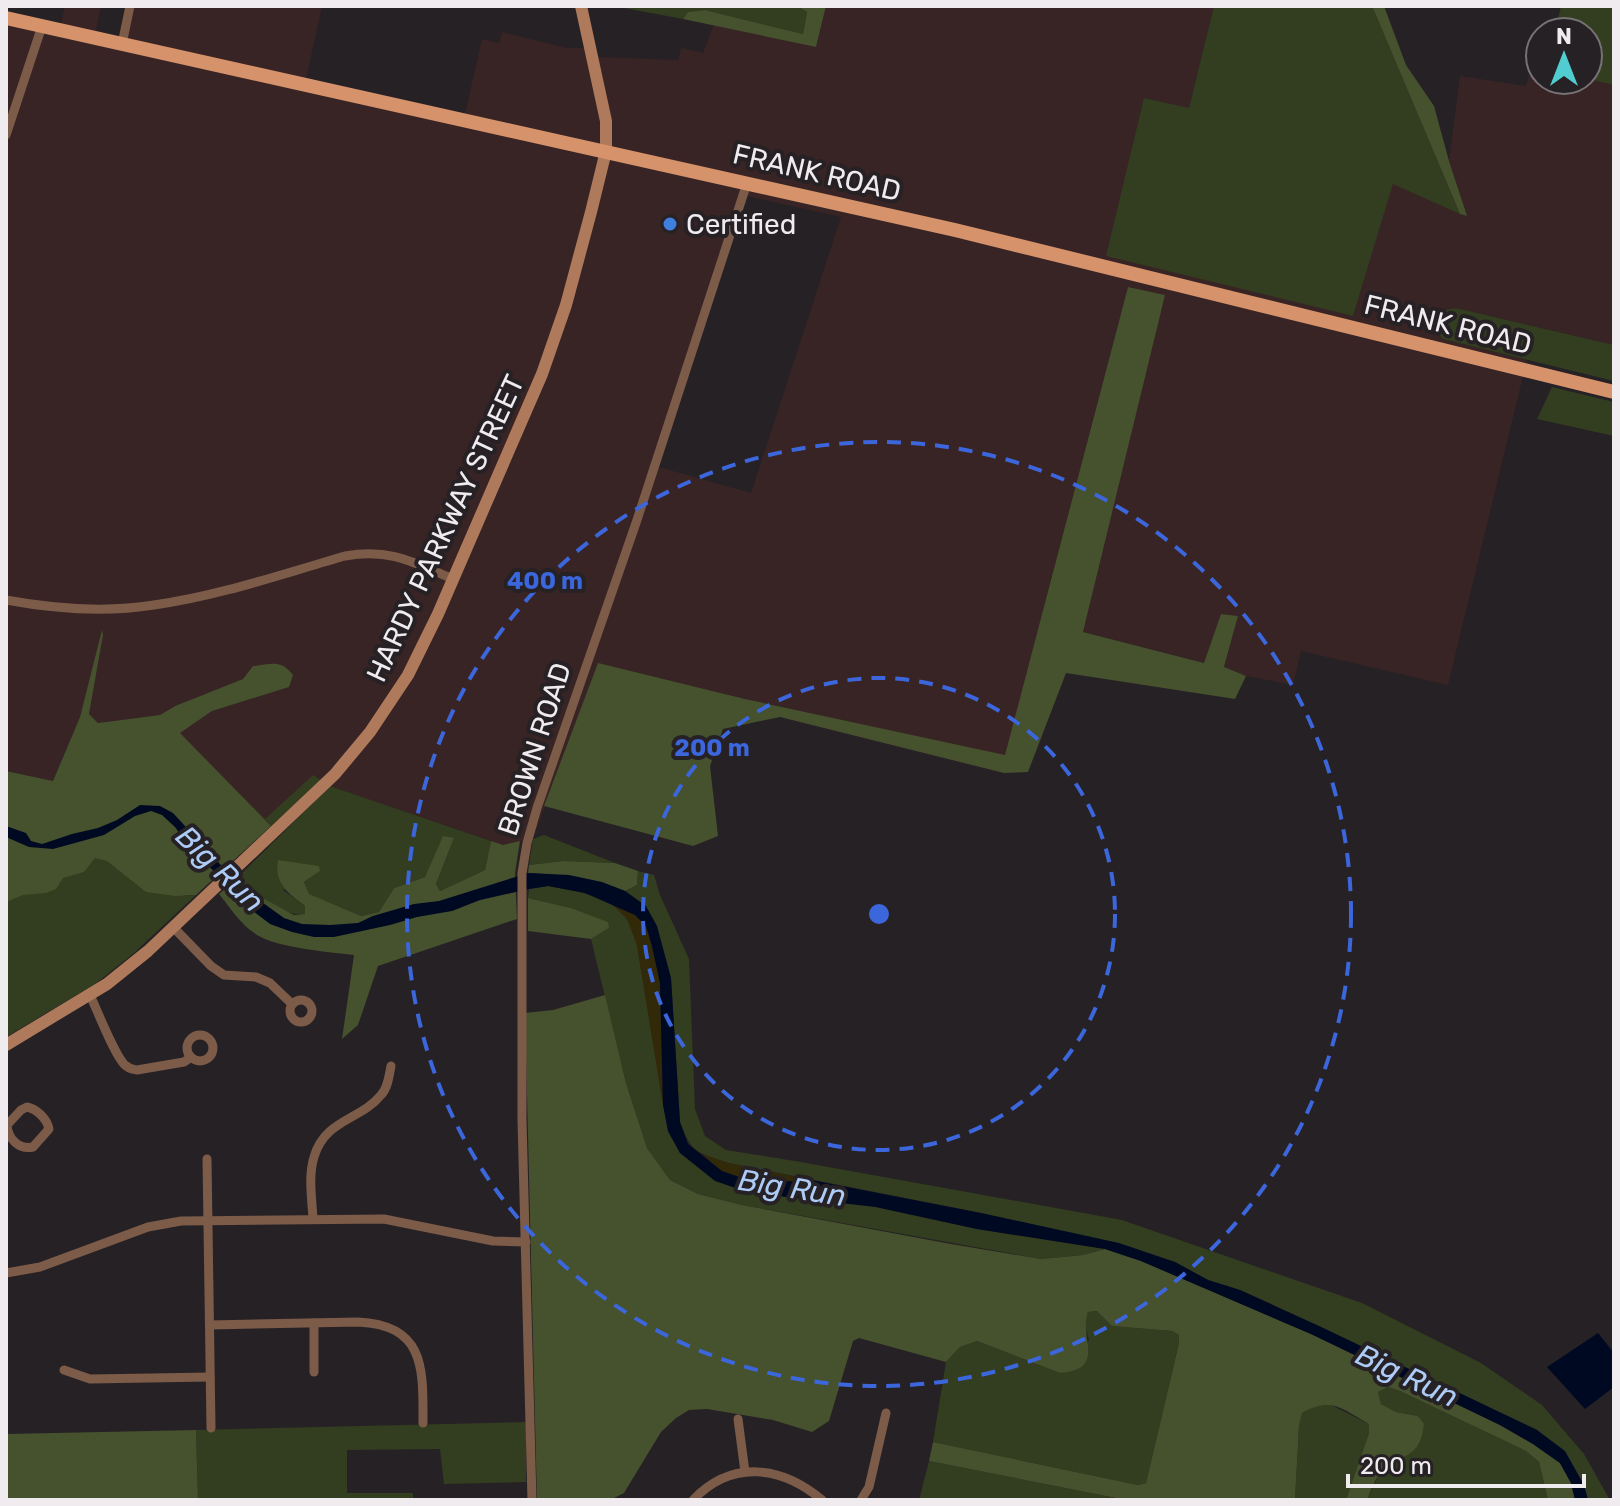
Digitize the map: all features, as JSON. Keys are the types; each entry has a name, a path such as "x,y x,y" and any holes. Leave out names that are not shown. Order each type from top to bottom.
{"main road":[{"path":"581,6 605,114 606,151"},
{"name":"FRANK ROAD","path":"6,18 955,230 1614,392"},
{"name":"HARDY PARKWAY STREET","path":"6,1045 121,973 320,789 370,732 408,675 516,437 566,305 606,151"}],"street":[{"path":"122,44 130,6"},
{"path":"6,135 42,26"},
{"name":"BROWN ROAD","path":"532,1500 521,1022 522,873 532,825 627,549 747,183"},
{"path":"6,600 69,609 154,605 205,596 345,556 376,552 406,558 453,579"},
{"path":"173,927 224,975 256,977 270,983 292,1004"},
{"path":"90,995 118,1054 130,1068 137,1070 184,1062 191,1057"},
{"path":"313,1219 311,1172 317,1147 324,1136 383,1094 391,1066"},
{"path":"27,1107 48,1122 49,1129 33,1147 26,1148 10,1137 6,1126 27,1107"},
{"path":"207,1159 211,1428"},
{"path":"6,1273 40,1267 148,1227 181,1221 384,1219 493,1241 526,1242"},
{"path":"314,1323 314,1372"},
{"path":"210,1325 374,1323 389,1327 413,1347 420,1361 423,1423"},
{"path":"64,1370 90,1379 210,1377"},
{"path":"861,1500 869,1487 886,1413"},
{"path":"738,1419 745,1472"},
{"path":"693,1500 716,1481 745,1472 764,1472 794,1480 822,1500"}],"shaded area":[{"path":"65,6 101,6 95,34 121,40 129,6 322,6 305,84 464,118 482,39 499,43 502,32 567,48 594,48 598,57 678,60 681,48 703,53 714,25 816,47 826,6 1214,6 1189,109 1145,98 1353,316 1393,183 1466,216 1449,161 1460,76 1524,86 1524,96 1604,96 1604,83 1614,85 1614,345 1456,308 1443,339 1527,360 1448,685 1301,651 1293,685 1246,676 1224,668 1238,616 1221,614 1205,663 1083,632 1164,296 1128,287 1005,756 598,664 533,839 503,845 330,786 265,819 179,733 212,711 289,687 243,679 160,715 98,723 89,714 103,633 80,717 53,781 6,771 6,17 60,28","holes":["747,196 841,217 751,493 659,467"]}],"green space":[{"path":"613,6 797,6 807,12 803,34 705,10 688,12 683,19"},
{"path":"797,6 826,6 816,47 683,19 688,12 705,10 803,34 807,12"},
{"path":"1214,6 1372,6 1460,214 1393,184 1353,316 1106,256 1144,98 1189,108"},
{"path":"1372,6 1384,6 1406,65 1434,106 1467,216 1460,214"},
{"path":"1561,6 1614,6 1614,85 1604,83 1604,16 1559,16"},
{"path":"1128,287 1165,295 1083,632 1204,663 1221,614 1238,616 1224,667 1246,676 1235,699 1066,673 1028,772 1004,773 780,717 723,729 710,766 718,836 693,846 544,806 598,663 745,699 1005,755"},
{"path":"1456,308 1614,345 1614,381 1443,339 1437,332 1441,315 1446,310"},
{"path":"1552,387 1614,402 1614,436 1537,419"},
{"path":"102,630 89,714 98,723 160,715 243,679 253,666 280,665 289,670 293,675 289,687 212,711 180,733 271,826 196,895 146,892 107,861 95,858 84,872 63,878 56,889 23,895 6,902 6,771 53,781 80,717"},
{"path":"179,733 265,819 313,775 321,780 271,826 266,820 184,896 196,895 134,953 95,984 6,1037 6,829"},
{"path":"330,786 491,841 485,870 440,891 436,884 454,838 425,877 394,888 379,912 361,916 309,895 304,882 320,871 283,890 305,906 305,914 277,908 239,876"},
{"path":"544,835 615,863 563,861 529,865 533,839"},
{"path":"443,836 454,838 436,884 440,891 485,870 491,841 503,845 520,841 515,873 517,919 378,966 358,1025 342,1039 354,955 304,949 257,935 236,916 219,894 239,876 257,895 294,915 305,914 305,906 280,882 278,860 319,866 320,871 304,882 309,894 361,916 379,912 394,888 425,877"},
{"path":"563,861 615,863 638,871 637,885 625,891 578,878 528,873 529,865"},
{"path":"638,871 654,875 689,959 695,1109 705,1136 726,1150 1122,1220 1362,1303 1481,1363 1542,1405 1584,1454 1610,1500 1588,1500 1584,1485 1537,1430 1321,1327 1240,1290 1208,1280 1175,1262 981,1213 728,1163 697,1150 688,1140 680,1122 671,978 646,907 625,891 637,885"},
{"path":"548,886 603,900 622,912 628,921 637,945 668,1131 680,1153 875,1207 977,1229 1105,1249 1083,1255 1041,1259 742,1205 698,1194 670,1180 647,1148 626,1083 591,939 609,928 571,908 528,898 529,889"},
{"path":"528,898 571,908 608,922 609,928 591,939 528,931"},
{"path":"605,995 626,1083 647,1148 670,1180 698,1194 742,1205 951,1244 1041,1259 1083,1255 1105,1249 1141,1261 1311,1334 1500,1425 1560,1463 1571,1483 1575,1500 1548,1500 1539,1462 1526,1451 1388,1387 1378,1392 1381,1404 1396,1412 1418,1416 1424,1424 1422,1435 1415,1449 1380,1474 1367,1500 1346,1500 1369,1433 1369,1424 1344,1409 1329,1405 1302,1413 1295,1500 1126,1500 929,1461 933,1442 1138,1485 1146,1483 1179,1335 1172,1331 1112,1326 1097,1311 1088,1312 1087,1359 1075,1370 1060,1373 977,1341 960,1347 946,1362 859,1338 853,1341 829,1421 812,1432 773,1420 707,1409 689,1410 661,1432 624,1493 610,1500 537,1500 525,1013 553,1010"},
{"path":"1098,1311 1112,1326 1172,1331 1179,1335 1146,1483 1138,1485 933,1442 946,1362 960,1347 977,1341 1060,1373 1089,1340 1084,1322 1088,1312"},
{"path":"1388,1387 1526,1451 1539,1462 1548,1500 1367,1500 1380,1472 1415,1449 1419,1416 1396,1412 1381,1404 1378,1392"},
{"path":"1329,1404 1369,1424 1369,1433 1346,1500 1295,1500 1302,1412 1315,1405"},
{"path":"526,1422 526,1482 444,1484 440,1449 347,1450 347,1493 413,1493 413,1500 198,1500 196,1430"},
{"path":"196,1430 198,1500 6,1500 6,1434"},
{"path":"929,1461 1126,1500 919,1500"}],"sand":[{"path":"614,906 635,915 646,926 652,946 660,983 663,1105 637,945 627,919"},
{"path":"702,1154 728,1163 811,1180 765,1182 743,1179 722,1171"}],"water":[{"name":"Big Run","path":"140,805 160,806 173,813 242,888 284,918 302,924 358,923 373,916 414,904 439,901 528,873 569,875 625,891 646,906 657,926 671,978 680,1122 688,1144 722,1171 745,1179 778,1182 811,1180 981,1213 1119,1243 1175,1262 1208,1280 1240,1290 1321,1327 1537,1430 1565,1451 1584,1485 1588,1500 1575,1500 1571,1483 1560,1463 1500,1425 1311,1334 1141,1261 1105,1249 977,1229 876,1207 750,1193 715,1181 680,1153 668,1131 663,1105 660,983 646,926 635,915 585,893 548,886 529,889 390,925 334,937 314,937 270,924 249,908 175,827 162,815 151,811 135,816 104,835 53,849 29,847 6,837 6,826 26,833 31,841 42,844 98,828"},
{"path":"1598,1333 1614,1353 1614,1387 1585,1409 1547,1367"}],"place":[{"name":"Certified","path":"670,224"}]}
